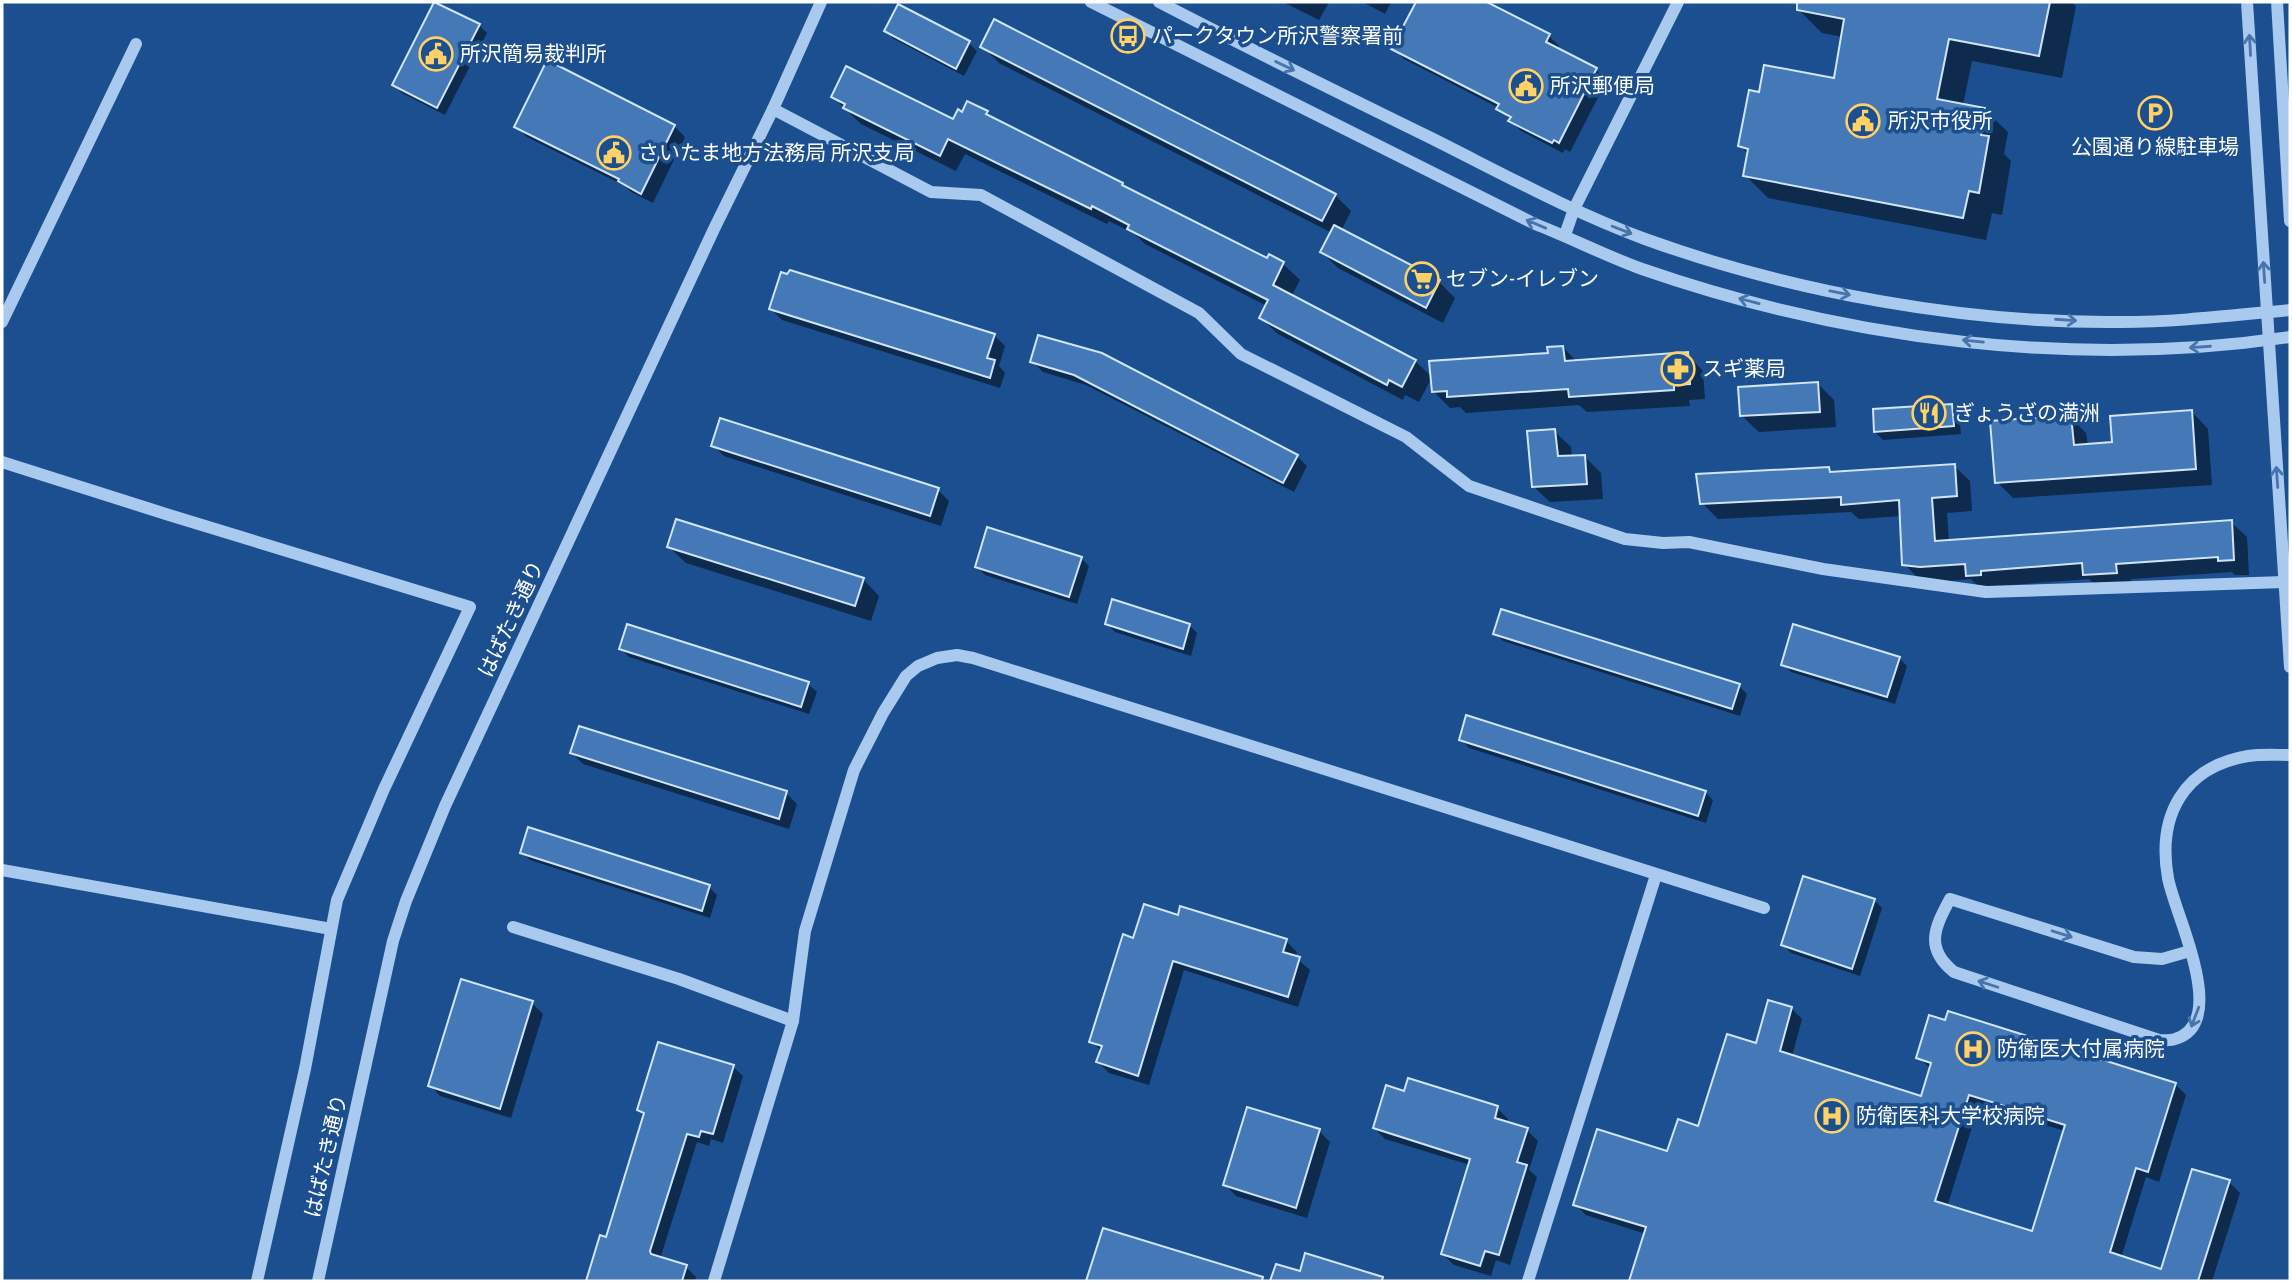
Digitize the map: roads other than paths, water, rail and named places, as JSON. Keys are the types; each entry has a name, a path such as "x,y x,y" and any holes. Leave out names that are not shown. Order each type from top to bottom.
{"street":[{"name":"はばたき通り","path":"317,1281 393,941 420,866 456,781 821,2"},
{"path":"1091,2 1535,224 1610,257 1721,293 1824,318 1912,334 1980,342 2093,349 2183,348 2290,337"},
{"path":"1159,2 1600,222 1691,255 1832,292 1997,316 2121,323 2290,310"},
{"path":"1565,235 1574,209 1678,2"},
{"path":"2247,2 2290,667"},
{"path":"2277,2 2290,221"},
{"path":"2,321 136,44"},
{"path":"773,109 931,192 981,195 1199,313 1241,354 1406,437 1469,486 1625,539 1689,542 1823,569 1986,592 2284,582"},
{"path":"2,462 169,516 470,607 384,789 337,900 305,1069 257,1281"},
{"path":"714,1281 793,1021 805,931 854,770 900,684 918,666 947,656 972,658 1764,908"},
{"path":"2190,951 2162,959 2134,957 1950,899 1934,929 1934,940 1944,965 1954,972 2159,1040 2176,1039 2189,1030 2197,1017 2200,997 2190,951 2171,892 2167,869 2168,831 2176,804 2191,783 2214,766 2248,756 2290,755"},
{"path":"2,870 331,929"},
{"path":"1528,1281 1656,875"},
{"path":"513,927 679,979 793,1021"}],"place":[{"name":"パークタウン所沢警察署前","path":"1128,36"},
{"name":"所沢簡易裁判所","path":"436,54"},
{"name":"所沢郵便局","path":"1526,86"},
{"name":"公園通り線駐車場","path":"2155,113"},
{"name":"所沢市役所","path":"1863,121"},
{"name":"さいたま地方法務局 所沢支局","path":"614,153"},
{"name":"セブン-イレブン","path":"1422,279"},
{"name":"スギ薬局","path":"1678,369"},
{"name":"ぎょうざの満洲","path":"1929,413"},
{"name":"防衛医大付属病院","path":"1973,1049"},
{"name":"防衛医科大学校病院","path":"1832,1116"}]}
